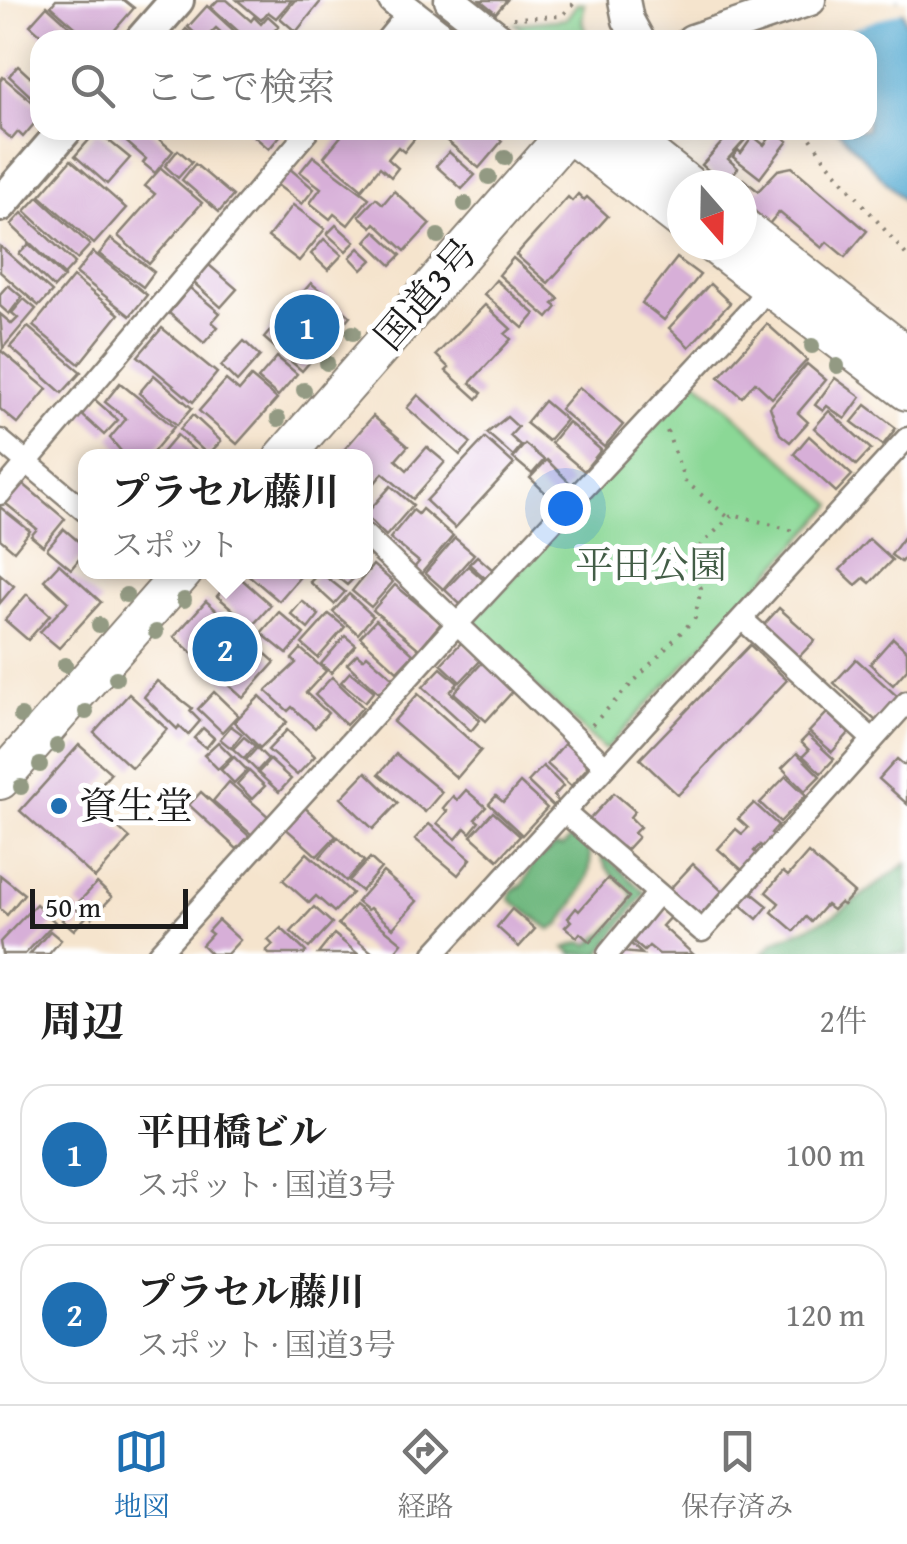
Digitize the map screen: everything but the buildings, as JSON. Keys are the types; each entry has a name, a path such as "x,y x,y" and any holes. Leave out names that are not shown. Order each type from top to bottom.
{"highway":[{"name":"国道3号","path":"290,449 560,140"},
{"name":"国道3号","path":"580,140 667,208"},
{"path":"632,140 669,170"},
{"path":"757,239 907,356"},
{"path":"734,260 907,391"},
{"path":"0,780 168,579"}],"main road":[{"path":"151,30 177,0"},
{"path":"0,205 56,140"}],"street":[{"path":"450,0 499,29"},
{"path":"624,0 634,30"},
{"path":"722,30 810,0"},
{"path":"391,30 402,6 432,30"},
{"path":"0,494 301,140"},
{"path":"158,954 457,624 753,307 768,286"},
{"path":"434,954 907,438"},
{"path":"0,440 78,506"},
{"path":"373,543 606,766"},
{"path":"742,619 872,739"},
{"path":"564,812 702,931 906,704"},
{"path":"608,954 657,894"}],"path":[{"path":"499,29 562,16 576,0"},
{"path":"812,140 907,256"},
{"path":"667,430 685,481 729,518"},
{"path":"590,727 695,618 700,588 686,561 729,518 734,514 814,537"}],"green space":[{"path":"584,3 585,30 522,30 515,24 566,19 577,4"},
{"name":"平田公園","path":"696,379 833,505 605,750 469,625"},
{"path":"578,829 589,851 589,872 575,902 551,930 509,899 512,890 523,885 533,863 555,846 563,847"},
{"path":"599,850 645,893 600,954 573,954 565,948 582,942 589,945 620,917 633,896 610,872"},
{"path":"907,863 907,954 762,954 774,942 835,915"}],"water":[{"path":"898,0 907,24 907,204 846,140 877,140 877,30 811,30"}],"pier":[{"path":"762,0 904,0 907,9 851,30 772,30"}],"place":[{"name":"平田橋ビル","path":"307,327"},
{"name":"プラセル藤川","path":"225,649"},
{"name":"資生堂","path":"59,806"}]}
